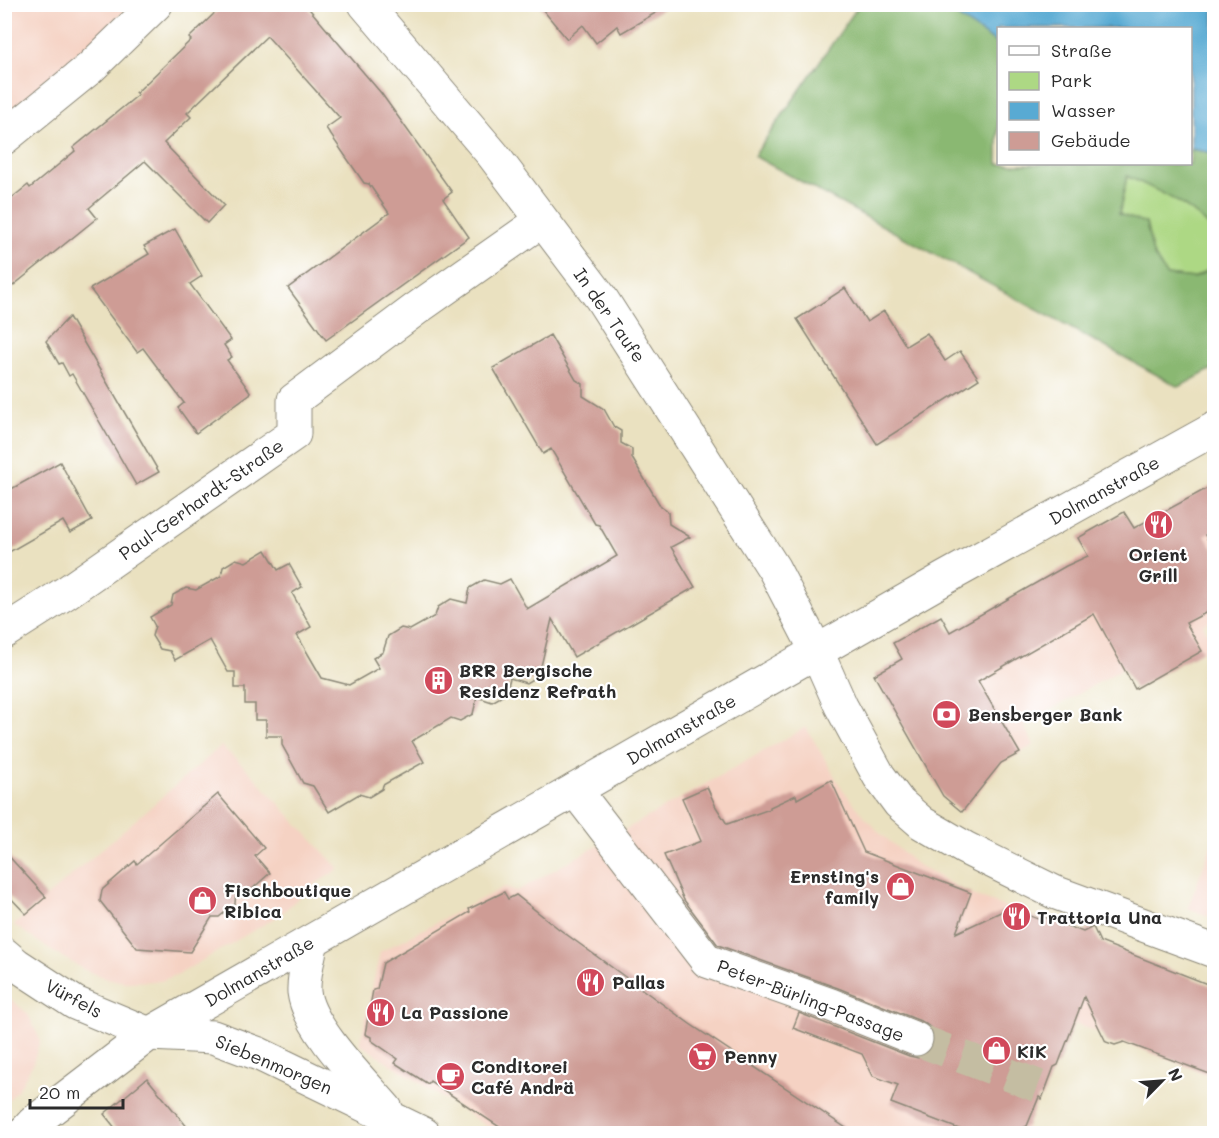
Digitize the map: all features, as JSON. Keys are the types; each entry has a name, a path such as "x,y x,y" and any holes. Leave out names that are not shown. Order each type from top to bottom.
{"street":[{"path":"4,138 90,68 156,4"},
{"name":"In der Taufe","path":"364,4 493,155 601,298 774,569 817,652 841,706 879,776 908,813 964,848 1054,892 1215,951"},
{"name":"Paul-Gerhardt-Straße","path":"4,632 67,592 294,434 294,400 416,309 541,221"},
{"name":"Dolmanstraße","path":"23,1134 33,1123 149,1034 817,652 1215,429"},
{"name":"Peter-Bürling-Passage","path":"575,790 707,961 831,1005 915,1039"},
{"name":"Siebenmorgen","path":"312,941 304,988 306,1002 320,1030 393,1118"},
{"name":"Vürfels","path":"4,954 75,1003 149,1034"},
{"name":"Siebenmorgen","path":"149,1034 213,1037 259,1054 424,1134"}],"shaded area":[{"path":"5,5 131,5 81,57 5,121"},
{"path":"1214,485 1214,618 1203,625 1214,645 1135,688 1124,668 1023,725 1034,745 1001,764 962,813 943,797 874,676 1079,558"},
{"path":"806,727 841,787 863,815 916,864 968,893 1214,987 1214,1077 1068,1021 1025,1133 497,1133 360,1044 380,952 504,887 517,891"},
{"path":"221,746 247,769 339,869 309,888 280,915 181,973 161,981 125,982 105,978 55,953 14,925"},
{"path":"1214,838 1214,918 1188,908"},
{"path":"5,994 28,1014 40,1040 33,1063 19,1088 5,1104"}],"green space":[{"path":"855,5 940,5 997,43 997,165 1192,165 1192,149 1214,153 1214,232 1185,206 1127,176 1119,214 1146,223 1153,254 1166,275 1194,278 1214,267 1214,368 1179,387 754,156 857,8"},
{"path":"1127,176 1185,206 1205,222 1214,232 1214,267 1194,278 1166,275 1153,254 1146,223 1119,215"}],"water":[{"path":"940,5 1214,5 1214,153 1192,149 1192,27 997,27 997,43"}],"building":[{"path":"224,4 305,4 381,93 452,192 443,199 469,237 326,340 288,288 389,213 369,184 364,183 326,128 340,118 267,36 187,113 191,117 164,143 224,205 207,223 145,161 89,208 97,218 4,293 4,204 28,185 30,188 75,151 73,148 138,95 136,93 191,40 189,38"},
{"path":"538,4 671,4 621,33 617,26 596,43 583,25 567,39"},
{"path":"175,229 202,276 190,284 231,340 224,345 232,357 227,360 251,393 196,433 178,408 184,403 143,348 137,352 90,289 149,254 144,246"},
{"path":"845,288 867,322 884,311 906,346 927,333 945,361 960,351 979,379 877,444 797,319"},
{"path":"69,317 159,472 136,485 72,374 69,376 62,363 59,364 46,341"},
{"name":"BRR Bergische Residenz Refrath","path":"550,335 576,380 583,384 583,396 604,409 614,427 621,431 621,443 632,449 632,458 661,507 668,512 669,524 690,537 671,547 695,587 574,657 552,619 539,675 526,683 510,678 506,694 492,702 477,697 473,714 460,721 451,718 412,741 424,762 383,785 382,789 369,797 359,794 329,812 313,786 303,783 282,745 282,736 266,736 266,720 255,720 255,704 245,704 245,688 235,688 235,672 228,672 210,640 175,660 170,651 160,649 152,636 155,626 150,617 171,605 173,595 186,588 196,590 221,576 223,567 236,559 246,562 266,550 278,570 289,564 302,587 292,593 311,627 297,635 322,678 349,685 379,668 373,658 383,652 388,636 401,628 410,630 435,616 438,607 451,599 467,603 470,588 484,580 500,584 510,579 527,609 617,556 599,525 595,524 551,449 543,454 493,368"},
{"path":"60,462 92,521 70,533 63,521 4,555 4,493"},
{"path":"1215,484 1215,530 1205,535 1215,552 1215,608 1186,623 1202,651 1135,689 1094,614 978,681 1020,753 1001,763 962,812 943,796 874,675 902,659 893,643 941,616 950,632 1066,566 1088,556 1078,538 1124,512 1134,528"},
{"path":"831,780 864,852 971,893 956,933 1009,908 1041,920 1042,916 1083,932 1093,927 1100,942 1215,987 1215,1076 1124,1042 1115,1045 1106,1042 1084,997 1058,1065 1054,1067 1042,1099 1039,1097 1027,1126 1011,1134 972,1134 891,1103 898,1085 873,1076 862,1054 793,1028 799,1013 918,1058 928,1053 934,1045 935,1037 931,1028 923,1022 838,988 718,945 684,900 664,855 701,841 682,798 707,787 727,824 770,809 796,795 797,799"},
{"path":"218,794 264,848 255,856 270,873 251,890 236,889 235,904 219,917 212,917 190,952 137,948 100,901 102,890 135,861 137,864"},
{"path":"4,851 46,897 26,914 4,891"},
{"path":"504,892 508,899 516,895 690,1024 855,1134 510,1134 430,1081 428,1084 395,1063 398,1059 365,1034 373,990 377,989 383,963 470,912 469,909"},
{"path":"147,1078 193,1134 120,1134 104,1114"}],"tunnel":[{"path":"916,1039 1046,1089"}],"place":[{"name":"Orient Grill","path":"1158,525"},
{"name":"BRR Bergische Residenz Refrath","path":"438,680"},
{"name":"Bensberger Bank","path":"947,714"},
{"name":"Ernsting's family","path":"900,886"},
{"name":"Fischboutique Ribica","path":"203,900"},
{"name":"Trattoria Una","path":"1016,917"},
{"name":"Pallas","path":"591,982"},
{"name":"La Passione","path":"380,1012"},
{"name":"KiK","path":"996,1051"},
{"name":"Penny","path":"703,1056"},
{"name":"Conditorei Café Andrä","path":"450,1076"}]}
